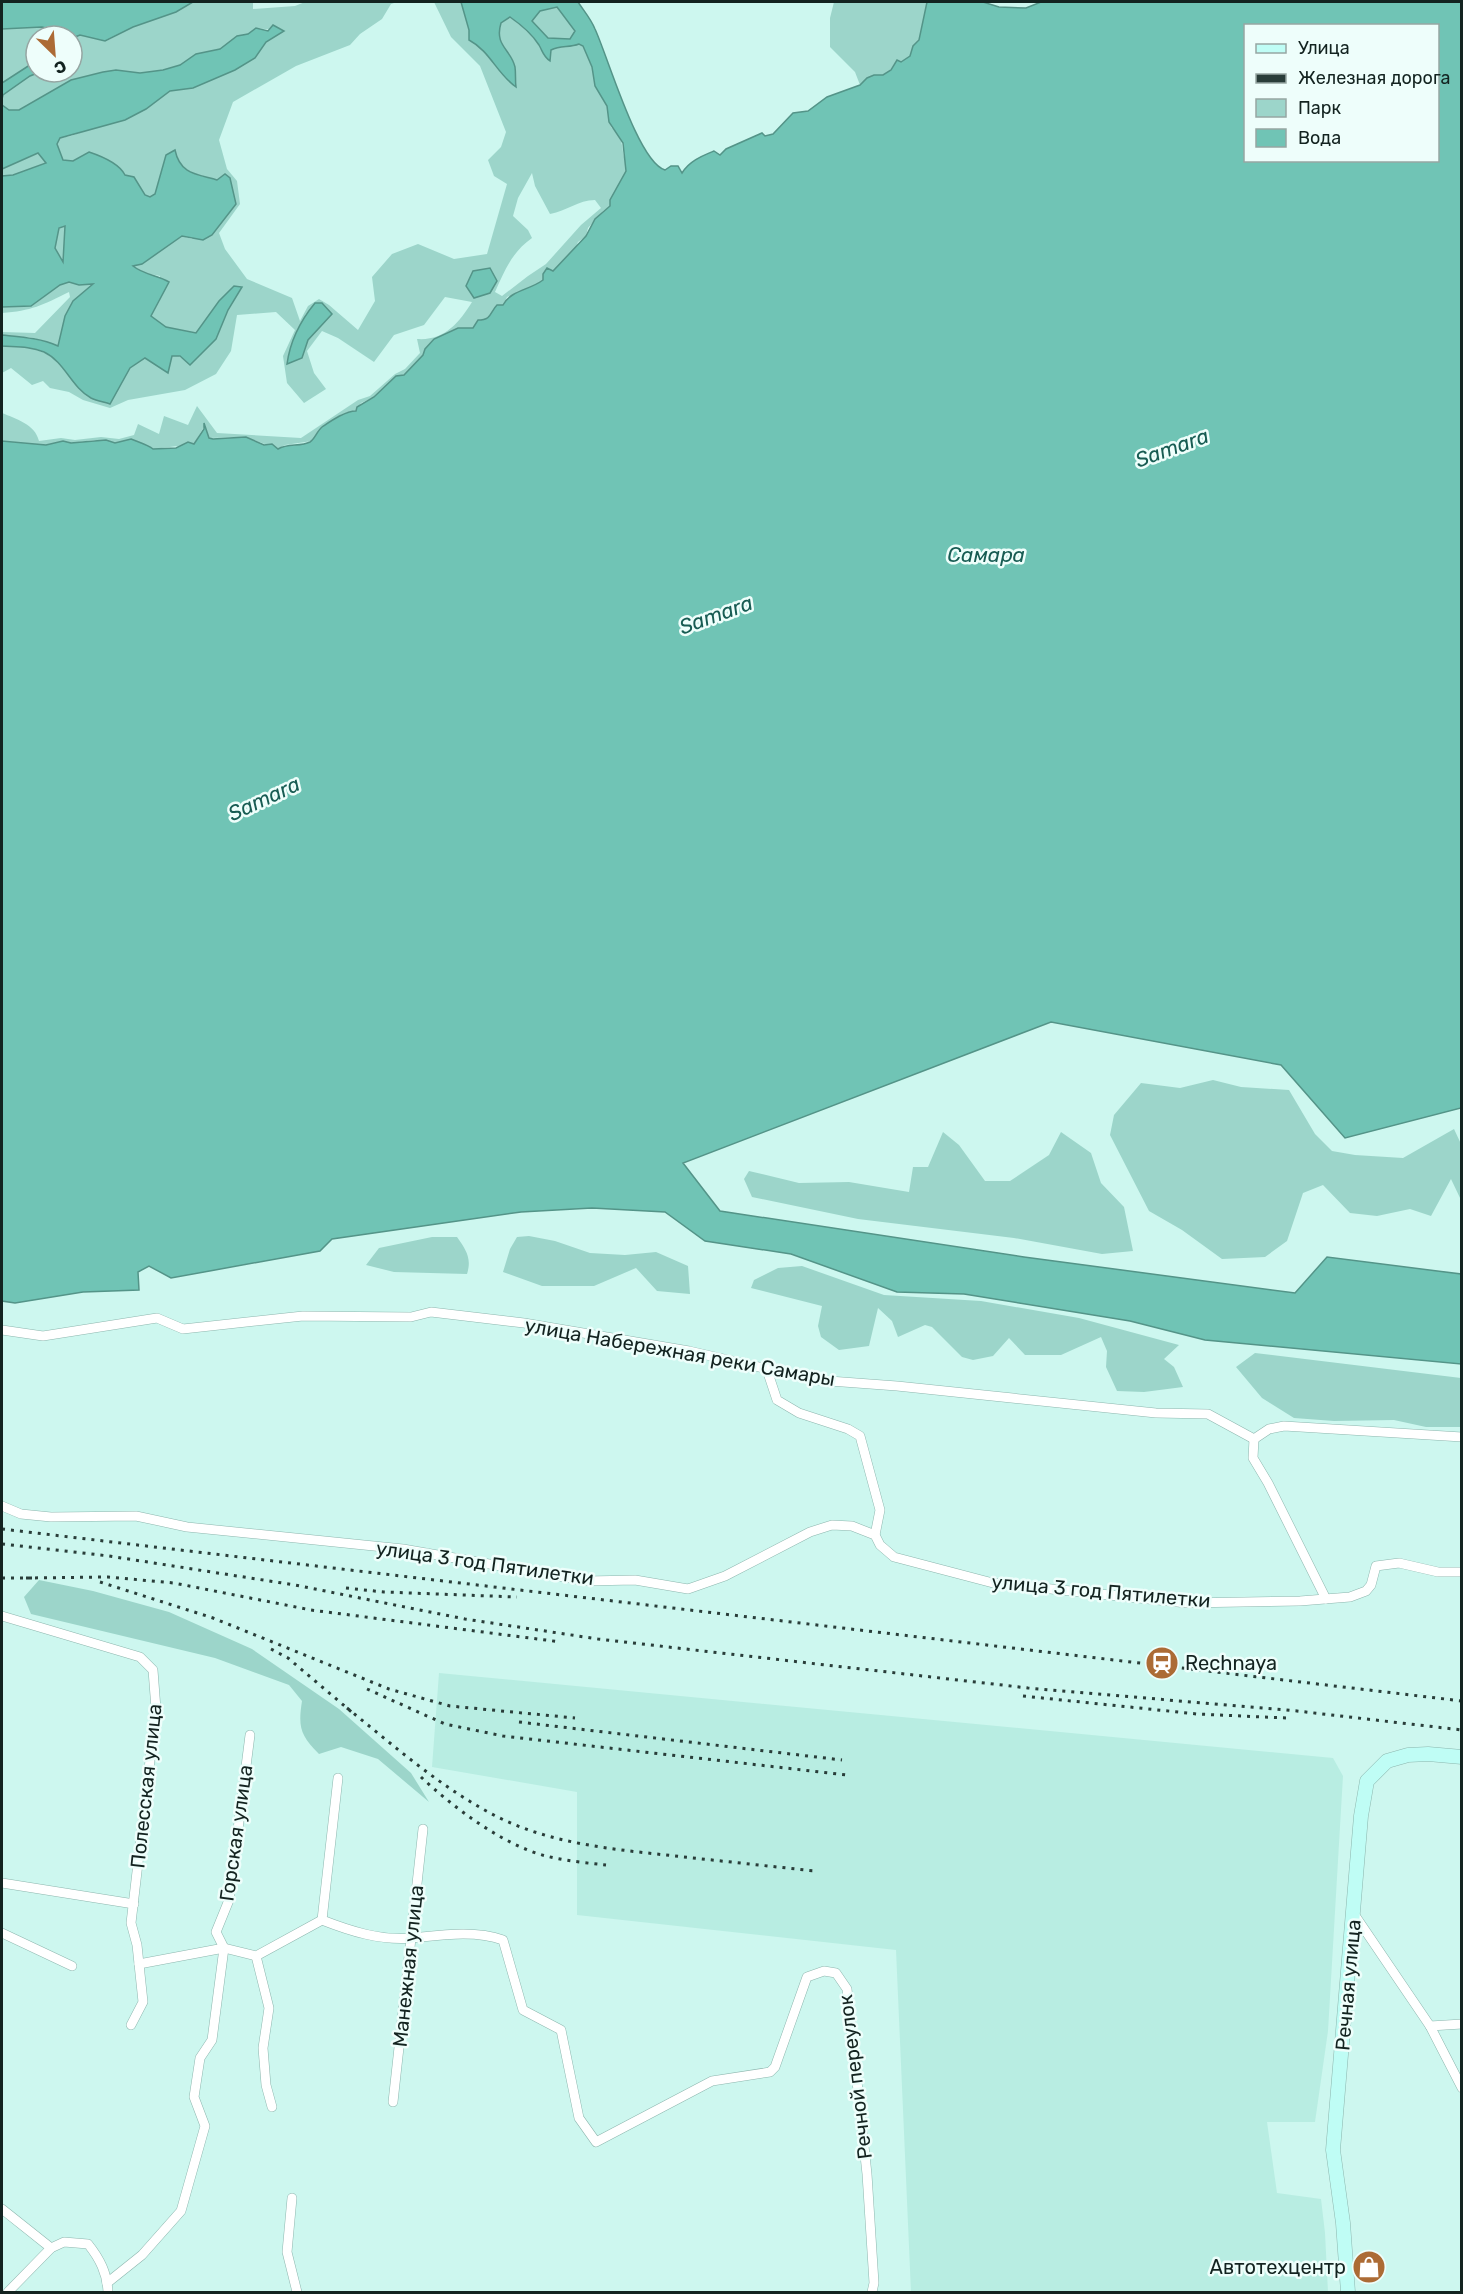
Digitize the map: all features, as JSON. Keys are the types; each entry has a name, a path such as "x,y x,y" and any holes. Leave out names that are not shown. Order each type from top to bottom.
{"street":[{"name":"улица Набережная реки Самары","path":"2,1330 43,1336 157,1318 183,1329 303,1316 411,1317 431,1312 524,1323 689,1351 816,1380 897,1386 1156,1413 1208,1414 1254,1439"},
{"path":"766,1367 777,1400 799,1413 848,1429 860,1437 880,1510 875,1535"},
{"path":"1326,1599 1268,1483 1253,1458 1254,1439 1269,1428 1284,1426 1461,1437"},
{"name":"улица 3 год Пятилетки","path":"2,1506 21,1514 51,1517 136,1516 187,1527 403,1549 587,1581 635,1580 688,1589 725,1576 810,1532 832,1525 852,1526 875,1535 880,1545 894,1557 993,1583 1187,1603 1350,1597 1366,1591 1371,1585 1376,1566 1399,1563 1438,1572 1461,1572"},
{"name":"Полесская улица","path":"2,1616 140,1657 153,1670 156,1709 131,1923 143,2002 130,2025"},
{"name":"Горская улица","path":"108,2288 181,2211 205,2126 194,2097 200,2058 212,2040 224,1948 216,1932 229,1900 250,1735"},
{"name":"Речная улица","path":"1348,2292 1343,2223 1333,2150 1361,1816 1367,1780 1387,1761 1408,1755 1461,1757"},
{"path":"139,1964 224,1948 256,1956 322,1920 338,1778"},
{"name":"Манежная улица","path":"393,2102 423,1829"},
{"path":"2,1883 134,1904"},
{"path":"1354,1914 1430,2026 1461,2088"},
{"name":"Речной переулок","path":"322,1920 360,1934 410,1938 487,1935 503,1940 523,2010 561,2030 579,2118 596,2142 712,2080 771,2072 775,2067 807,1977 824,1971 837,1973 847,1989 867,2174 874,2283 872,2292"},
{"path":"2,1933 72,1966"},
{"path":"256,1956 269,2008 263,2048 266,2085 272,2107"},
{"path":"1430,2026 1461,2024"},
{"path":"292,2198 287,2252 297,2292"},
{"path":"2,2209 51,2248"},
{"path":"8,2292 51,2248 64,2242 88,2244 100,2259 108,2288"}],"shaded area":[{"path":"439,1673 1333,1758 1343,1776 1328,2031 1315,2122 1267,2122 1277,2193 1321,2199 1328,2292 911,2292 896,1950 577,1915 577,1792 432,1767"}],"green space":[{"path":"193,2 253,2 253,9 295,6 305,2 397,2 391,4 382,19 360,34 350,45 296,66 233,102 219,140 227,169 237,181 240,204 219,233 225,249 247,279 292,298 300,321 308,306 319,299 358,330 375,301 372,277 392,254 418,244 454,259 487,254 507,184 494,176 488,160 501,147 506,132 480,66 451,37 434,2 461,2 469,30 469,40 482,50 503,75 516,86 515,67 501,42 499,31 501,23 510,17 532,37 550,60 551,50 579,44 583,46 592,67 595,86 607,106 611,127 617,132 621,142 626,172 612,197 610,206 588,228 586,236 578,242 574,251 553,272 547,268 543,274 543,280 507,297 503,305 473,328 458,328 434,339 404,375 396,377 374,397 361,403 356,411 331,421 312,441 285,445 278,449 246,437 209,438 205,425 194,444 153,449 137,441 115,443 94,440 71,443 63,441 46,445 2,441 2,413 29,426 34,430 39,441 101,437 119,439 134,435 138,424 159,434 164,416 188,425 197,406 217,433 301,438 358,400 370,396 395,374 405,369 420,353 417,339 427,339 443,334 462,317 472,302 445,297 424,325 394,335 374,362 338,338 322,331 307,351 314,373 326,389 304,403 287,383 283,356 295,330 276,312 237,315 231,351 216,374 185,390 128,400 110,408 83,400 69,392 50,388 43,381 32,385 11,368 2,373 2,346 28,347 45,353 61,364 79,388 91,398 116,391 130,368 145,358 167,372 172,356 179,356 190,365 216,339 228,310 242,288 234,286 219,301 196,333 166,327 151,316 160,300 160,276 140,272 133,266 142,264 182,236 192,239 225,174 217,180 196,174 181,164 174,150 155,194 151,197 145,195 134,177 125,175 114,164 89,152 73,161 62,160 57,144 60,138 146,109 170,91 193,88 255,58 266,42 283,31 256,28 248,34 237,36 220,49 196,54 180,65 163,70 140,73 116,70 84,77 84,36 106,41 133,27 176,12","holes":["532,173 535,186 550,214 589,200 595,200 601,208 581,225 546,264 502,296 495,292 506,269 519,249 532,238 528,230 513,216 518,198","306,314 332,314 308,340 289,352"]},
{"path":"834,2 927,2 919,40 913,46 910,56 901,62 897,60 885,74 868,78 860,85 855,72 830,47 830,18"},
{"path":"557,7 575,31 570,39 548,38 532,21 540,11"},
{"path":"24,28 24,69 2,83 2,29"},
{"path":"24,80 24,84 64,84 19,110 9,110 2,105 2,95"},
{"path":"39,153 46,163 13,175 2,176 2,169"},
{"path":"65,226 64,263 55,248 59,228"},
{"path":"69,282 79,285 94,284 73,301 58,347 34,338 2,335 2,332 35,333 70,297 69,292 37,307 21,311 2,313 2,307 32,306 60,285"},
{"path":"1213,1080 1241,1087 1289,1090 1315,1134 1332,1151 1403,1158 1454,1129 1461,1144 1461,1200 1451,1179 1431,1216 1410,1209 1377,1216 1350,1213 1323,1185 1303,1193 1287,1241 1265,1257 1222,1259 1182,1230 1149,1211 1110,1135 1114,1115 1141,1083 1180,1088"},
{"path":"943,1132 959,1145 985,1181 1010,1181 1049,1155 1061,1132 1091,1153 1101,1183 1124,1207 1133,1251 1102,1254 1014,1238 858,1219 752,1197 744,1179 749,1171 799,1183 849,1182 909,1192 913,1167 928,1167"},
{"path":"529,1236 555,1241 590,1253 625,1255 656,1252 688,1266 690,1294 657,1291 636,1268 594,1286 542,1286 503,1272 510,1249 517,1237"},
{"path":"432,1237 457,1237 467,1254 469,1263 467,1274 394,1272 366,1265 379,1248"},
{"path":"802,1266 884,1295 981,1301 1079,1318 1179,1345 1164,1359 1174,1367 1183,1387 1144,1392 1117,1391 1106,1367 1107,1351 1101,1337 1061,1355 1025,1355 1009,1338 993,1356 973,1360 962,1357 932,1327 925,1325 898,1337 892,1321 878,1308 869,1346 839,1350 821,1337 818,1326 822,1306 751,1288 754,1280 778,1268"},
{"path":"1255,1353 1461,1378 1461,1427 1426,1427 1394,1420 1334,1421 1294,1418 1262,1398 1236,1367"},
{"path":"39,1580 93,1591 169,1612 252,1649 339,1709 411,1773 429,1802 378,1759 341,1747 319,1754 304,1736 300,1718 302,1701 289,1685 215,1658 31,1614 24,1597"}],"water":[{"path":"2,2 193,2 176,12 133,27 105,41 84,36 84,24 24,24 24,28 2,29"},
{"name":"Самара","path":"461,2 578,2 593,25 644,149 655,163 665,170 671,166 678,166 682,173 688,165 700,157 714,151 720,155 726,149 762,133 765,136 773,134 793,113 808,111 827,97 860,85 874,75 883,75 891,70 897,60 901,62 910,56 913,46 919,40 927,2 983,2 999,7 1026,8 1041,2 1461,2 1461,1108 1345,1138 1281,1065 1051,1022 683,1163 720,1211 1024,1257 1295,1293 1327,1257 1461,1274 1461,1364 1205,1340 1130,1321 964,1294 897,1292 791,1254 705,1241 665,1212 592,1208 521,1212 332,1239 320,1251 171,1278 149,1266 138,1272 139,1290 83,1292 15,1303 2,1301 2,441 46,445 63,441 71,443 106,440 115,443 131,439 153,449 176,448 188,442 194,444 204,429 204,423 209,438 213,439 246,437 264,445 272,444 278,449 306,443 312,441 322,427 343,414 356,411 357,407 374,397 396,376 404,375 434,339 458,328 473,328 478,320 488,317 497,305 503,305 511,296 543,280 543,274 547,268 553,271 586,236 595,219 610,206 610,200 626,171 623,143 609,122 607,106 595,86 592,67 583,46 579,44 551,50 550,61 544,56 533,37 510,17 501,23 499,31 501,42 515,67 516,87 509,82 483,50 469,40 469,30","holes":["557,7 575,31 570,39 548,38 532,21 540,11"]},
{"path":"273,25 284,31 266,42 255,58 235,70 193,88 170,91 146,109 125,120 60,138 57,144 63,160 73,161 89,152 109,160 125,175 134,177 145,195 150,197 155,194 166,155 175,150 181,164 190,172 217,180 225,174 230,178 236,204 212,235 203,240 182,236 142,264 133,266 169,282 151,316 166,327 196,333 219,301 234,286 242,287 228,310 216,339 190,365 180,356 172,356 168,373 145,358 130,368 110,404 93,399 84,393 57,362 44,352 2,346 2,335 23,337 58,346 65,316 73,301 93,284 79,285 69,282 60,285 31,306 2,307 2,176 13,175 46,163 38,153 2,169 2,105 9,110 19,110 64,84 84,84 84,77 103,72 116,70 140,73 180,65 196,54 220,49 237,36 248,34 256,28 268,31","holes":["65,226 63,262 55,248 59,228"]},
{"path":"24,69 24,80 3,95 2,99 2,83"},
{"path":"490,268 497,281 490,293 474,298 466,286 473,271"},
{"path":"315,303 322,303 332,314 308,340 302,358 287,364 297,332"}],"railway":[{"path":"2,1529 1462,1701"},
{"path":"2,1544 109,1556 295,1585 465,1619 598,1639 1028,1688 1297,1711 1462,1730"},
{"path":"26,1578 108,1577 174,1583 311,1610 561,1642"},
{"path":"2,1578 34,1578"},
{"path":"100,1582 213,1618 389,1689 450,1706 575,1718"},
{"path":"346,1588 384,1592 517,1597"},
{"path":"271,1649 288,1658 354,1714"},
{"path":"367,1689 445,1724 503,1736 847,1775"},
{"path":"1023,1696 1197,1714 1286,1718"},
{"path":"347,1708 452,1790 490,1813 534,1832 580,1844 815,1871"},
{"path":"519,1722 842,1760"},
{"path":"421,1777 464,1813 513,1843 546,1856 606,1865"}],"place":[{"name":"Rechnaya","path":"1162,1663"},
{"name":"Автотехцентр","path":"1369,2267"}],"water label":[{"name":"Samara","path":"1172,448"},
{"name":"Samara","path":"716,615"},
{"name":"Samara","path":"264,799"}]}
